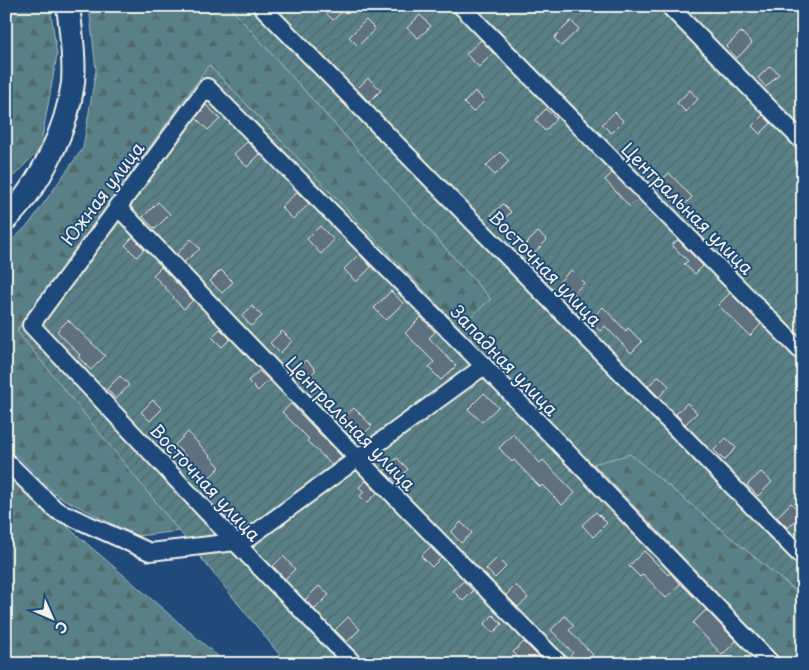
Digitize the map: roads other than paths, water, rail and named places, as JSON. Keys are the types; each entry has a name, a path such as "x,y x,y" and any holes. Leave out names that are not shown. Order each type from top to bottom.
{"main road":[{"path":"6,218 40,175 63,126 73,82 72,36 68,6"}],"street":[{"name":"Восточная улица","path":"261,6 803,558"},
{"name":"Центральная улица","path":"461,6 803,353"},
{"path":"669,6 803,142"},
{"name":"Южная улица","path":"31,325 117,206 207,87"},
{"name":"Западная улица","path":"207,87 484,366 772,664"},
{"name":"Центральная улица","path":"117,206 357,458 560,664"},
{"name":"Восточная улица","path":"31,325 235,542 354,664"},
{"path":"6,461 56,510 150,552 235,542 247,539 484,366"}]}
